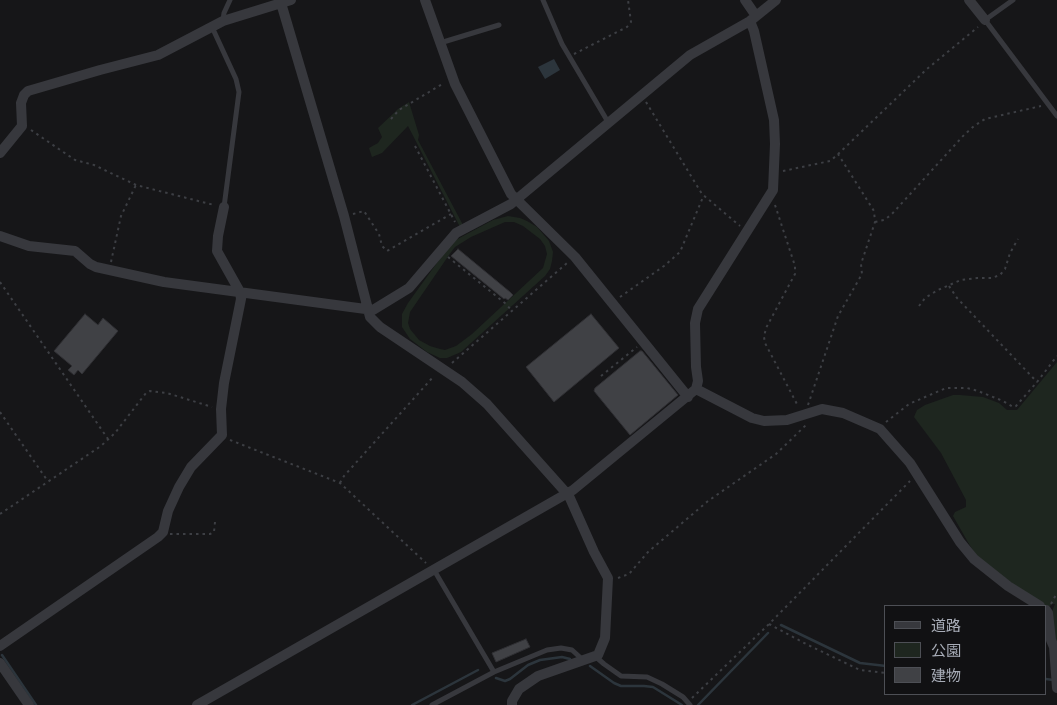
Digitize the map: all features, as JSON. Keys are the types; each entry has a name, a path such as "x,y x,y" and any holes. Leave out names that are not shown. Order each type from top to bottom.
{"street":[{"path":"0,153 22,126 20,103 28,91 158,55 223,21 291,0"},
{"path":"425,0 452,78 511,194 575,257 643,342 692,393 752,418 764,421 787,420 822,409 861,420 880,430 918,473 960,542 974,559 1008,586 1038,605"},
{"path":"197,705 573,490 692,393 698,381 696,367 696,316 698,309 773,190 775,172 774,120 753,19 745,0"},
{"path":"0,236 28,246 75,251 90,264 164,282 368,310 378,307 409,288 452,236 516,200 690,55 753,19 776,0"},
{"path":"969,0 985,20"},
{"path":"281,3 344,216 370,317 380,327 462,382 482,398 567,493 608,578 605,638 600,651 596,656 551,670 526,683 514,695 512,705"},
{"path":"0,646 161,534 179,487 191,467 222,436 221,409 228,361 241,299 240,292 217,251 224,207"},
{"path":"1047,612 1051,640 1054,647 1057,688"},
{"path":"0,663 29,705"}],"lane":[{"path":"223,21 224,13 230,0"},
{"path":"543,0 562,44 608,122"},
{"path":"1013,0 985,20 1057,116"},
{"path":"439,43 500,25"},
{"path":"212,27 236,79 239,92 224,207"},
{"path":"1049,104 1057,102"},
{"path":"433,570 494,672"},
{"path":"432,705 494,672 538,653 554,649 572,650 583,660"},
{"path":"596,656 617,674 626,677 642,676 652,679 674,691 689,703"}],"path":[{"path":"569,56 627,27 631,22 628,0"},
{"path":"775,172 830,161 928,69 985,20"},
{"path":"391,119 404,107 452,78"},
{"path":"640,95 704,197 748,232"},
{"path":"875,222 884,220 891,215 974,126 985,119 1049,104"},
{"path":"22,126 27,127 76,160 94,165 136,185 224,207"},
{"path":"415,146 460,231"},
{"path":"805,414 829,338 838,316 862,274 861,264 875,222 874,211 838,154"},
{"path":"109,269 116,246 121,216 136,185"},
{"path":"612,303 664,266 680,252 704,197"},
{"path":"608,578 622,577 629,574 648,552 708,501 776,454 809,419 799,408 765,344 766,328 794,274 795,266 776,207 769,198"},
{"path":"344,216 364,211 379,234 382,246 387,251 451,214"},
{"path":"919,306 925,298 961,280 992,278 1000,275 1005,269 1010,253 1018,239"},
{"path":"448,257 512,311"},
{"path":"340,483 344,476 436,374 455,362 575,257"},
{"path":"0,282 108,440"},
{"path":"949,286 957,298 1037,382"},
{"path":"601,376 643,342"},
{"path":"880,430 883,424 909,404 946,388 973,389 997,398 1013,407 1016,406 1057,356"},
{"path":"0,514 108,440 146,393 150,391 167,392 221,409"},
{"path":"0,412 47,481"},
{"path":"222,436 238,444 340,483 433,570"},
{"path":"689,703 918,473"},
{"path":"161,534 210,534 214,532 215,522"},
{"path":"1053,601 1057,593"},
{"path":"769,624 860,670 884,674"}],"green space":[{"path":"409,102 419,135 418,140 463,225 460,227 408,126 382,153 372,157 369,148 378,143 382,137 378,128 398,109"},
{"path":"508,216 520,218 537,227 549,241 553,252 550,269 545,276 461,352 447,358 440,358 427,352 410,339 402,327 402,314 452,242 493,220","holes":["505,222 514,222 523,226 540,239 545,246 547,254 543,268 472,334 456,346 445,350 430,346 419,340 410,329 408,323 410,312 455,247 471,237"]},
{"path":"1057,362 1057,641 1055,641 1051,614 1055,604 1052,604 1047,609 1047,605 1042,605 978,558 969,544 953,516 955,512 966,507 966,500 941,453 914,417 917,410 925,405 953,395 983,397 999,403 1007,410 1017,410"}],"shaded area":[{"path":"554,59 560,70 545,79 538,67"}],"building":[{"path":"458,249 513,295 508,300 504,299 451,256"},
{"path":"85,314 98,325 103,318 118,331 82,374 78,370 74,375 68,370 72,366 54,351"},
{"path":"591,314 619,348 554,402 526,367"},
{"path":"642,351 678,395 630,435 594,391 595,388"},
{"path":"526,639 530,647 496,662 492,653"}],"waterway":[{"path":"781,625 860,663 884,666"},
{"path":"698,705 768,633"},
{"path":"2,655 36,705"},
{"path":"496,678 505,681 510,679 528,665 540,660 562,657 570,659"},
{"path":"590,666 621,686 653,687 682,705"},
{"path":"412,705 478,670"},
{"path":"1047,679 1053,680"}]}
